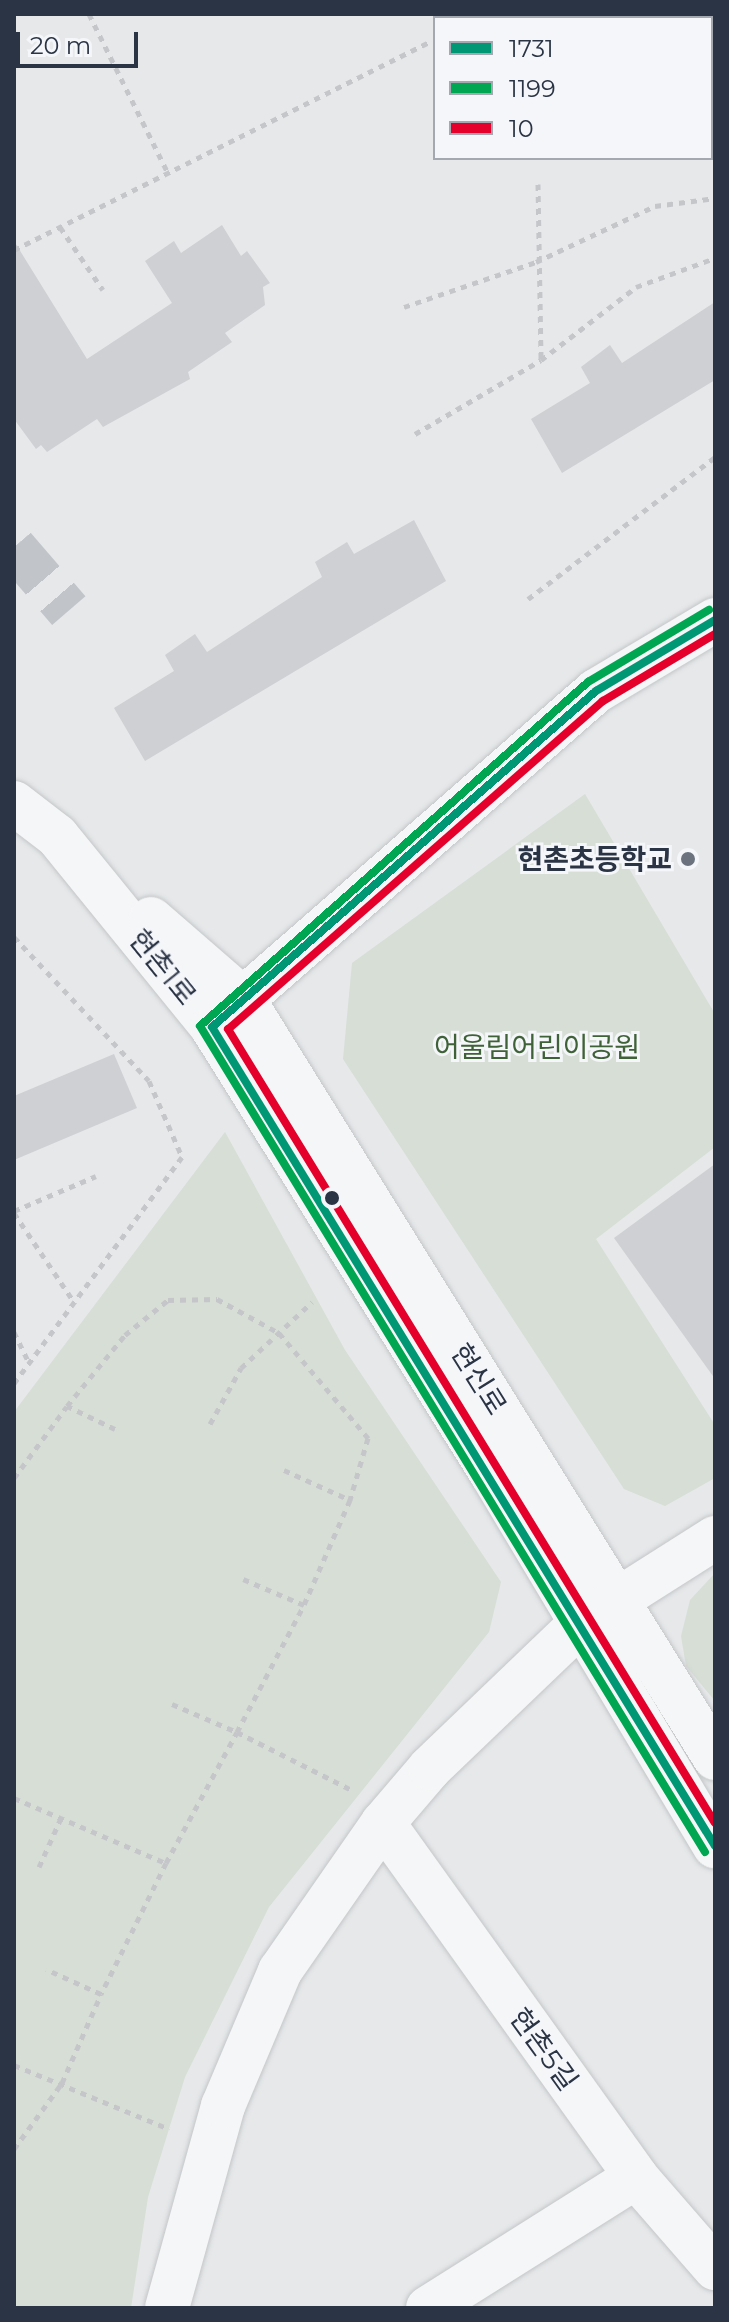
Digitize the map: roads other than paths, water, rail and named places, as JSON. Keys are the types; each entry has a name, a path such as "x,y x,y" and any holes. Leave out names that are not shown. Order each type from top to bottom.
{"street":[{"path":"14,803 57,836 227,1013 596,691 715,620"},
{"name":"현신로","path":"227,1013 618,1600 715,1758"},
{"name":"현촌1로","path":"227,1013 581,1623 715,1846"},
{"path":"167,2308 223,2106 280,1971 383,1823 430,1768 581,1623 715,1538"},
{"name":"현촌5길","path":"383,1823 636,2177 715,2268"},
{"path":"428,2308 636,2177"}],"tunnel":[{"path":"14,547 69,611"}],"place":[{"name":"현촌초등학교","path":"688,859"}],"park label":[{"name":"어울림어린이공원","path":"537,1047"}]}
